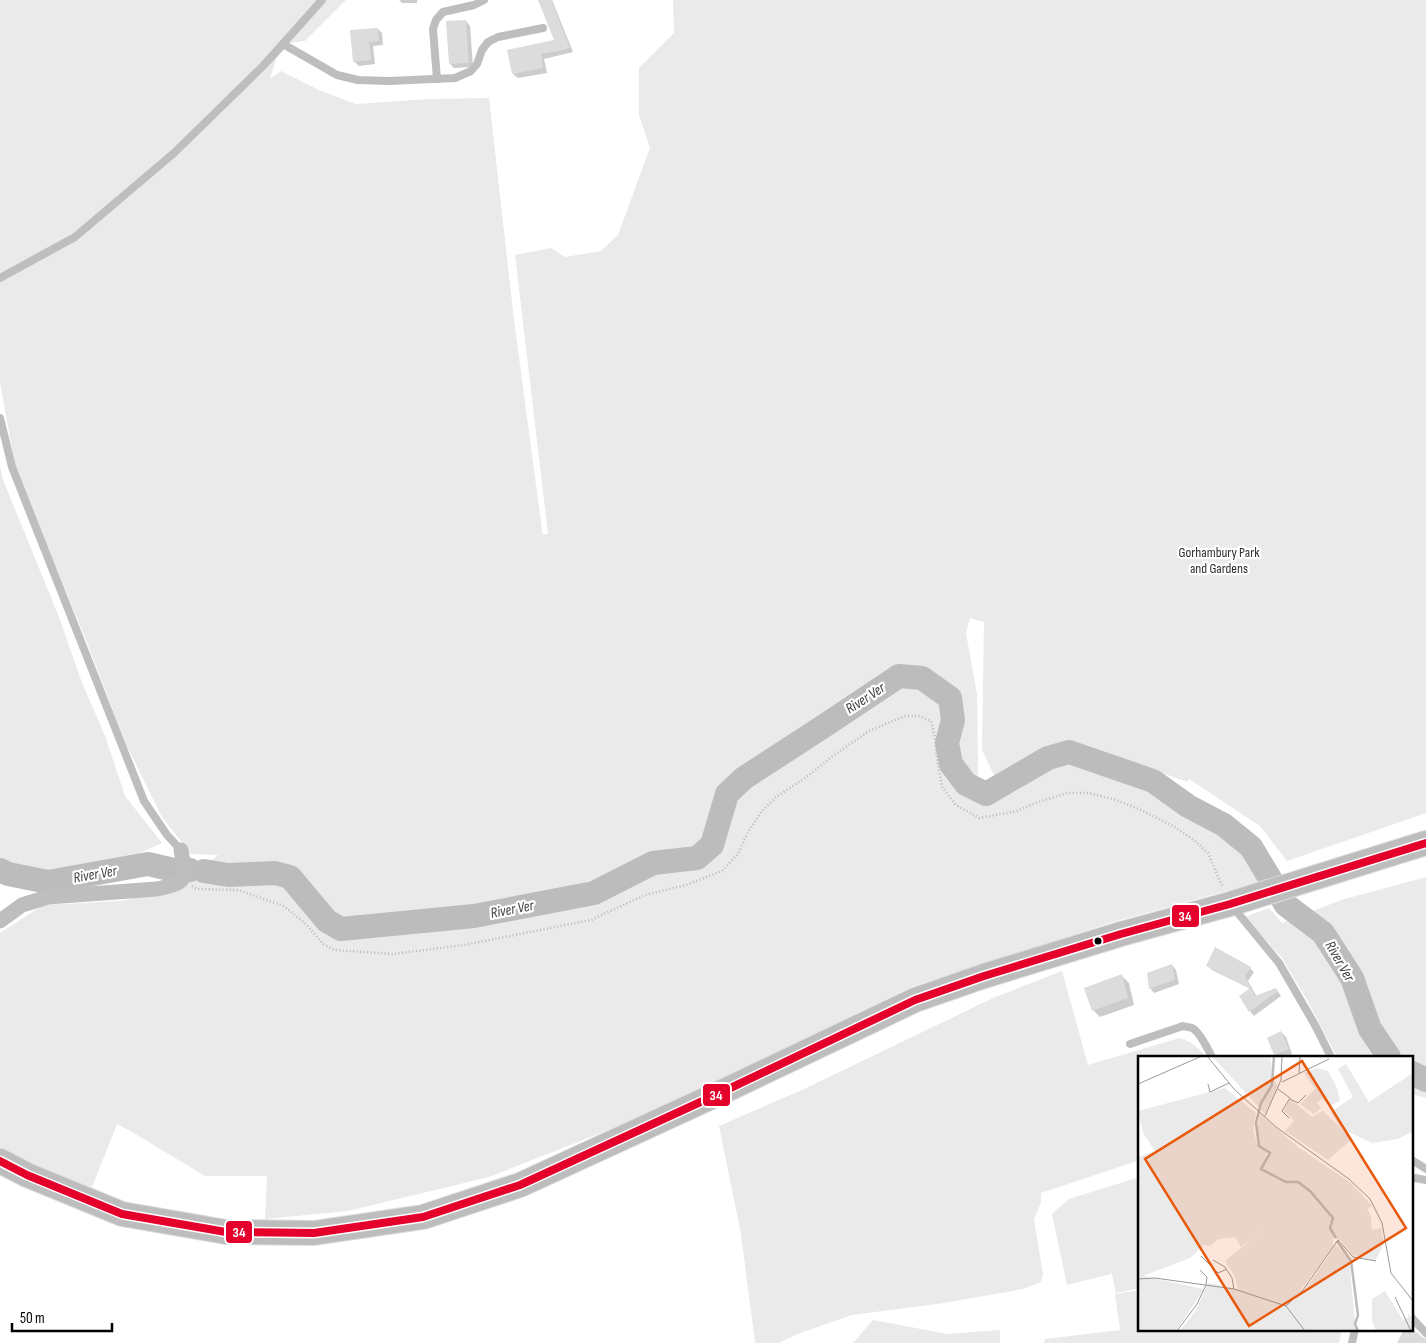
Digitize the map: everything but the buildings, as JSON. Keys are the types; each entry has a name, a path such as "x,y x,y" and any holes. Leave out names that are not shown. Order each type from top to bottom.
{"main road":[{"path":"0,1161 27,1175 122,1214 226,1232 314,1233 424,1216 520,1185 720,1093 915,1000 1227,898 1261,894 1426,843"}],"street":[{"path":"0,921 22,905 48,897 157,890 171,886 183,878 181,850"}],"lane":[{"path":"0,278 75,237 174,153 257,72 322,0"},
{"path":"437,79 433,29 436,20 444,12 474,5 484,0"},
{"path":"283,44 337,75 358,80 389,81 455,78 471,71 477,64 482,50 488,42 498,37 542,28"},
{"path":"0,418 12,467 144,802 167,835 181,850"},
{"path":"1227,898 1279,962 1330,1056"},
{"path":"1130,1044 1183,1026 1191,1027 1200,1036 1211,1056"},
{"path":"1414,1161 1426,1169"},
{"path":"1414,1320 1426,1334"},
{"path":"1352,1343 1355,1330"}],"path":[{"path":"183,878 196,889 238,890 284,906 307,925 323,944 334,950 393,954 464,945 591,920 644,896 686,885 722,871 738,854 748,832 762,811 776,797 869,731 905,716 920,716 931,721 942,786 956,806 979,818 1017,811 1067,793 1089,793 1116,800 1173,826 1194,840 1208,853 1227,898"}],"green space":[{"name":"Gorhambury Park and Gardens","path":"0,0 346,0 305,41 290,43 276,59 270,79 281,71 321,91 356,104 429,99 489,98 514,320 543,537 543,534 548,534 515,255 551,248 565,257 601,251 618,235 650,148 639,115 639,68 674,33 673,0 1426,0 1426,813 1287,861 1260,826 1189,779 1188,782 1075,746 1039,753 995,777 982,750 984,622 970,618 966,633 977,694 977,800 1001,799 1065,760 1155,787 1244,849 1263,881 1113,922 911,987 649,1114 489,1177 348,1211 265,1219 267,1176 205,1176 117,1124 92,1187 69,1180 0,1152 0,933 43,905 120,901 178,889 218,855 191,854 162,817 126,744 86,640 16,471 0,382"},
{"path":"0,466 3,480 59,617 81,680 105,736 125,796 162,843 122,861 50,875 25,871 0,861"},
{"path":"1426,877 1426,1098 1414,1095 1414,1056 1336,1056 1282,958 1245,917 1269,908 1282,923 1341,900"},
{"path":"1062,971 1088,1065 1180,1038 1194,1045 1205,1056 1138,1056 1138,1161 1041,1193 1041,1202 1034,1220 1043,1274 1041,1282 1023,1289 944,1303 852,1315 800,1333 779,1343 755,1343 741,1234 719,1126 802,1090 993,998"},
{"path":"1138,1178 1138,1288 1116,1293 1111,1270 1111,1274 1067,1285 1052,1214 1069,1199"},
{"path":"1138,1290 1138,1330 1342,1330 1339,1343 1044,1343 1045,1339 1120,1330 1115,1294"},
{"path":"873,1320 948,1334 1000,1330 1000,1343 853,1343"}],"waterway":[{"name":"River Ver","path":"204,871 228,875 275,873 290,877 327,921 341,929 474,916 594,893 653,863 697,858 712,845 727,794 744,778 899,676 922,678 950,698 953,720 947,743 951,764 966,784 986,794 1048,758 1069,752 1153,781 1188,806 1224,825 1251,847 1286,905 1323,933 1352,978 1370,1029 1388,1056"},
{"name":"River Ver","path":"0,870 8,874 48,882 148,864 174,870 190,870"},
{"name":"River Ver","path":"1414,1074 1426,1080"}],"transit line":[{"name":"34","path":"0,1161 27,1175 122,1214 226,1232 314,1233 423,1217 520,1185 720,1093 915,1000 984,976 1121,934 1230,904 1426,843"}]}
